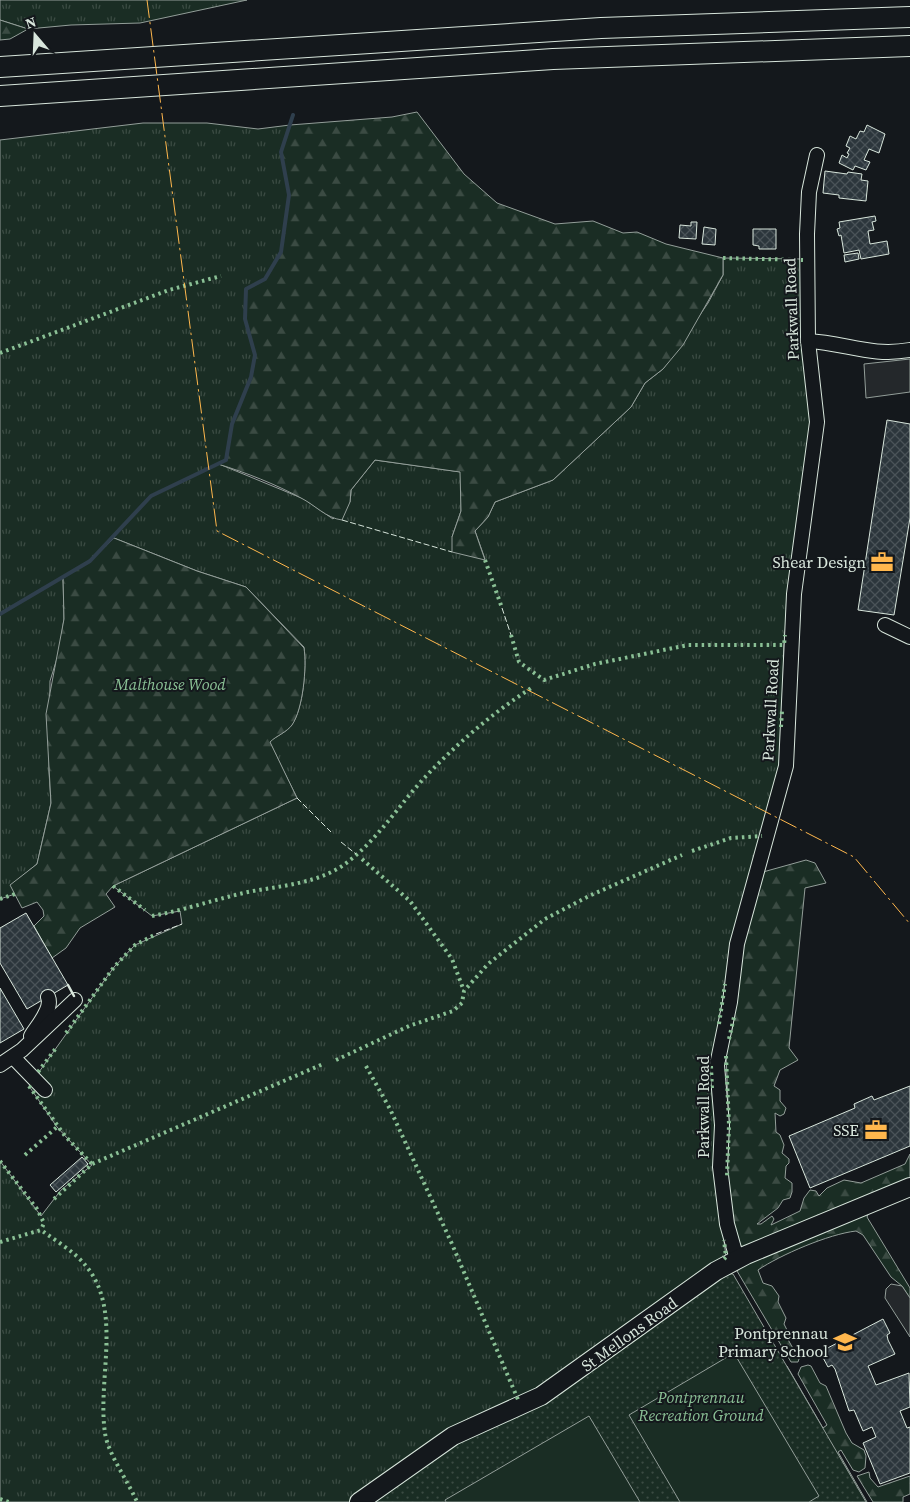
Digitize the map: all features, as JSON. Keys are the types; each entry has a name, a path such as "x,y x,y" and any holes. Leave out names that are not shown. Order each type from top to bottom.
{"highway":[{"path":"782,21 910,7"},
{"path":"0,67 601,28 910,17"},
{"path":"0,96 553,59 910,46"},
{"path":"782,50 910,56"}],"main road":[{"name":"St Mellons Road","path":"359,1502 453,1436 540,1396 705,1279 737,1259 910,1187"}],"street":[{"name":"Parkwall Road","path":"737,1259 727,1224 720,1167 722,1125 717,1065 730,1002 737,944 786,766 794,594 817,422 808,341 807,226 809,192 818,155"},
{"path":"808,341 834,343 882,354 910,350"},
{"path":"885,625 910,637"},
{"path":"17,1054 48,1009 50,1002 48,997"},
{"path":"0,1065 17,1054 75,1000"},
{"path":"17,1054 45,1090"}],"green space":[{"path":"0,0 247,0 140,23 71,25 28,29 0,20"},
{"path":"0,20 28,29 10,39 0,40"},
{"path":"417,112 464,174 497,203 555,224 593,221 623,233 637,232 666,244 723,258 723,275 683,345 663,369 645,383 631,407 553,480 495,502 488,517 475,531 485,560 452,552 452,537 461,511 460,472 375,460 351,490 350,502 342,520 331,517 281,488 218,464 226,460 232,424 251,377 255,355 245,319 246,289 265,279 281,252 289,195 281,152 290,125 392,117"},
{"path":"143,123 207,123 258,129 290,125 281,152 289,195 281,252 245,319 255,355 251,377 232,424 226,460 219,464 304,499 333,519 350,502 351,490 375,460 461,472 461,511 452,537 485,559 475,531 488,517 495,502 553,480 631,407 645,383 663,369 708,303 723,275 723,258 803,259 813,419 784,645 781,758 731,953 710,1072 717,1125 726,1257 582,1362 351,1502 0,1502 0,1161 41,1216 61,1190 92,1165 57,1127 29,1086 114,967 135,945 182,924 180,911 152,916 113,886 297,798 269,741 289,728 298,713 303,690 304,647 246,587 197,571 114,538 90,561 63,576 64,619 59,652 50,681 49,772 51,803 37,864 11,885 15,894 0,899 0,140"},
{"name":"Malthouse Wood","path":"114,538 197,571 246,587 304,648 303,688 296,718 290,727 270,742 297,798 113,886 106,894 115,907 80,928 66,948 52,958 34,926 44,916 43,910 37,902 22,908 10,885 37,864 51,803 46,714 64,619 63,576 90,561"},
{"path":"806,860 815,863 826,883 805,888 789,1048 798,1060 780,1070 774,1086 780,1090 780,1101 786,1108 784,1114 780,1116 775,1113 776,1132 780,1135 784,1145 782,1153 789,1159 785,1178 792,1183 792,1192 790,1198 783,1200 778,1208 757,1224 761,1224 772,1216 774,1219 771,1225 800,1211 804,1198 810,1190 816,1191 819,1196 827,1188 844,1180 861,1183 905,1164 910,1154 910,1195 869,1212 867,1217 910,1288 910,1298 902,1286 891,1277 863,1235 856,1231 832,1236 779,1258 758,1270 763,1283 772,1286 779,1296 778,1302 786,1318 784,1324 789,1334 786,1336 799,1359 798,1362 791,1362 737,1271 744,1247 741,1246 726,1257 717,1184 727,1183 729,1125 726,1054 733,1025 745,936 763,872"},
{"name":"Pontprennau Recreation Ground","path":"723,1273 733,1274 866,1502 366,1502 457,1440"},
{"path":"734,1353 819,1496 809,1502 680,1502 629,1415"},
{"path":"787,1366 823,1428 827,1425 798,1374 801,1367 811,1366 820,1383 826,1386 852,1443 864,1450 866,1456 865,1468 859,1472 853,1470 841,1450 838,1452 867,1502 835,1502"},
{"path":"589,1416 640,1502 446,1502 445,1500"},
{"path":"869,1472 870,1478 878,1487 910,1476 910,1494 903,1497 903,1502 873,1502 857,1476"}],"shaded area":[{"path":"910,359 910,392 866,398 864,364"},
{"path":"891,1284 902,1286 910,1298 910,1337 885,1298 886,1289"}],"building":[{"path":"867,125 885,134 879,153 869,149 864,160 870,162 866,170 855,166 853,170 839,163 842,155 847,158 849,154 847,153 850,148 846,146 850,136 856,139 860,131 864,132"},
{"path":"825,171 862,174 861,180 868,181 866,201 839,198 839,195 823,193"},
{"path":"875,216 876,221 872,222 874,230 868,231 870,244 887,241 889,254 861,259 859,250 844,253 841,235 839,236 837,229 840,228 839,222"},
{"path":"691,222 697,222 696,239 679,238 680,225 691,226"},
{"path":"704,227 716,229 715,245 702,244"},
{"path":"753,229 776,229 776,249 759,249 759,246 753,245"},
{"path":"858,253 859,259 845,262 844,255"},
{"path":"887,420 910,424 910,518 894,615 858,610"},
{"path":"26,913 68,985 27,1009 0,963 0,928"},
{"path":"0,988 24,1029 0,1043"},
{"path":"910,1086 910,1146 810,1188 789,1136 855,1108 854,1104 872,1096 874,1100"},
{"path":"82,1157 88,1164 56,1192 50,1185"},
{"path":"883,1319 890,1333 887,1335 888,1340 895,1354 868,1366 876,1385 909,1373 910,1407 900,1411 907,1428 910,1427 910,1473 880,1484 863,1443 876,1437 872,1427 863,1431 854,1410 849,1411 835,1369 832,1365 828,1367 820,1352"}],"waterway":[{"path":"0,614 90,561 151,496 226,460 232,424 251,377 255,355 245,319 246,289 265,279 281,252 289,195 281,152 293,115"}],"hedge":[{"path":"723,258 803,260"},
{"path":"0,353 169,290 221,276"},
{"path":"485,560 502,608"},
{"path":"511,635 519,662 544,680 595,664 688,645 784,645 785,635"},
{"path":"152,916 248,892 307,881 339,868 364,848 417,786 453,750 478,727 533,687"},
{"path":"781,727 782,711"},
{"path":"692,851 731,838 762,836"},
{"path":"336,1060 409,1026 453,1011 462,1003 464,991 488,964 545,919 589,896 682,855"},
{"path":"362,859 410,901 452,959 464,991"},
{"path":"113,886 145,910"},
{"path":"0,899 15,894"},
{"path":"66,1033 114,967 135,945 156,934"},
{"path":"719,1024 725,984"},
{"path":"729,1039 734,1017"},
{"path":"38,1072 56,1048"},
{"path":"726,1056 729,1125 727,1176"},
{"path":"54,1199 92,1164 323,1064"},
{"path":"366,1066 390,1109 452,1244 519,1402"},
{"path":"711,1066 712,1089"},
{"path":"29,1086 65,1136 92,1164"},
{"path":"25,1155 57,1127"},
{"path":"0,1161 37,1209 44,1223 41,1230"},
{"path":"0,1242 41,1230 76,1256 86,1266 97,1284 103,1303 106,1324 103,1412 105,1433 114,1459 137,1502"},
{"path":"724,1240 726,1257 724,1259"},
{"path":"0,1499 9,1502"}],"fence":[{"path":"342,520 452,552"},
{"path":"502,608 511,635"},
{"path":"297,798 331,832"},
{"path":"341,842 356,854"},
{"path":"156,934 182,924"}],"wall":[{"path":"68,985 74,996"}],"power":[{"path":"147,0 217,531 854,857 910,924"}],"place":[{"name":"Shear Design","path":"882,562"},
{"name":"SSE","path":"876,1130"},
{"name":"Pontprennau Primary School","path":"845,1342"}]}
